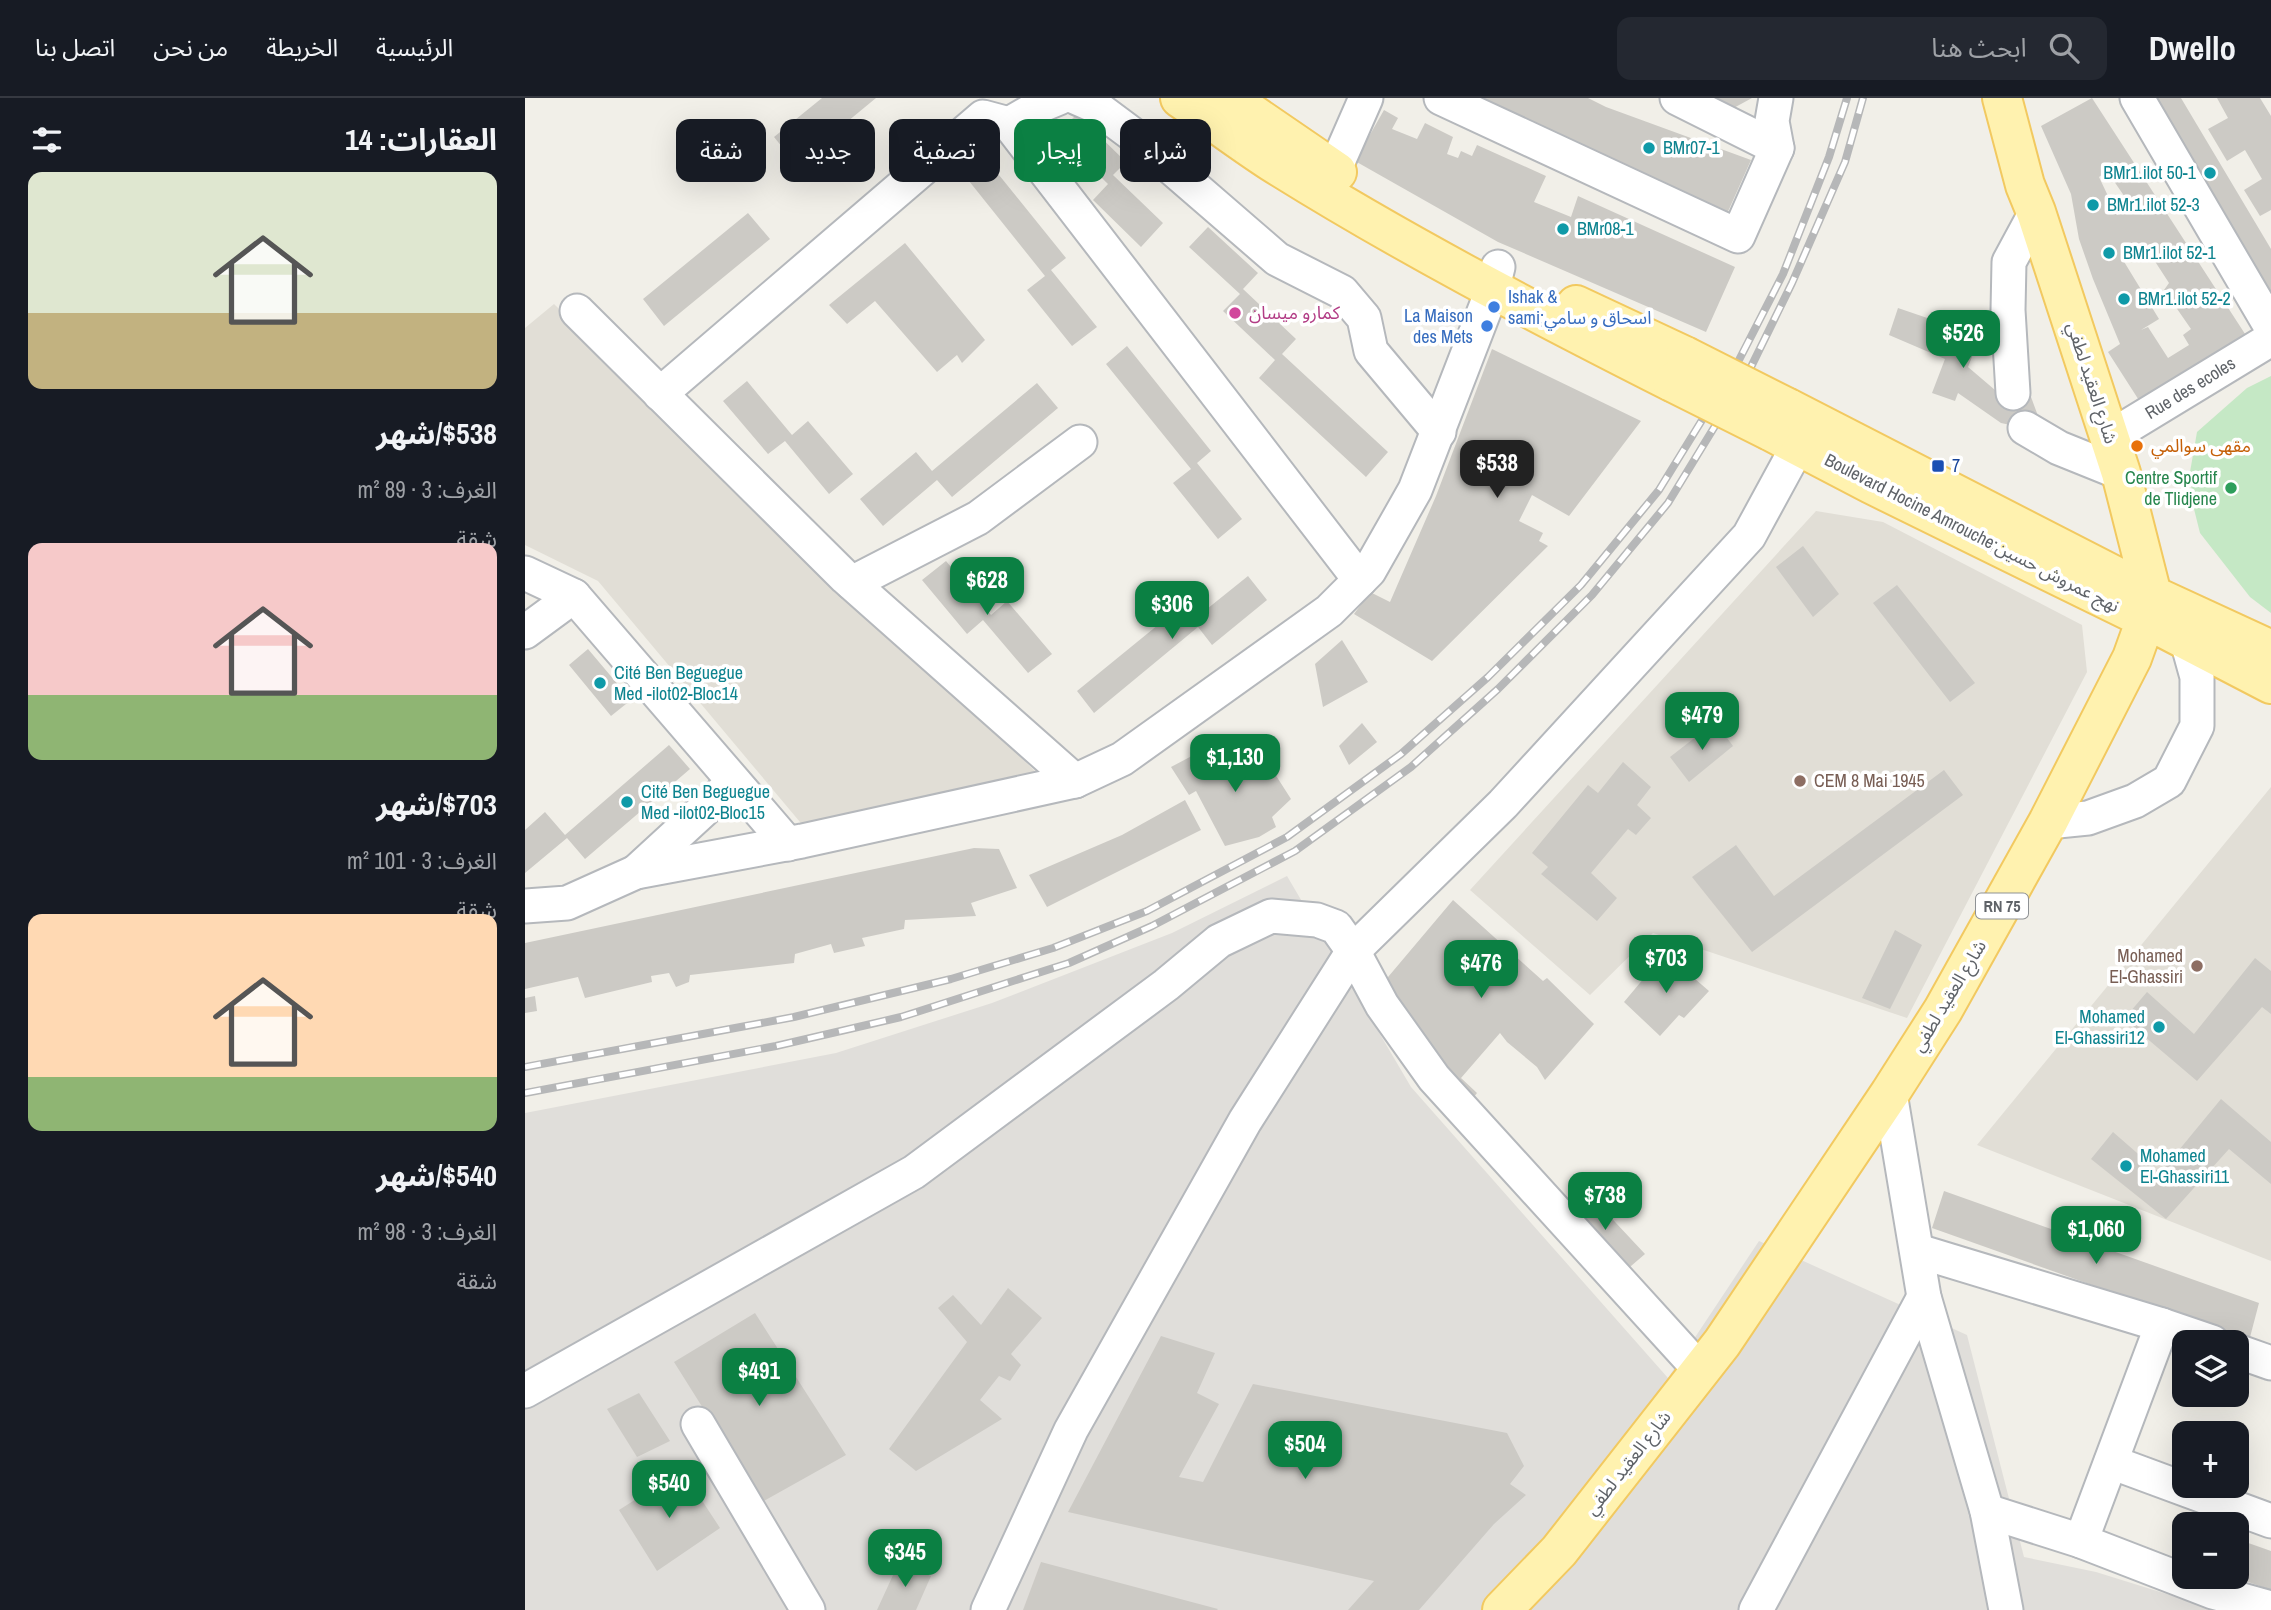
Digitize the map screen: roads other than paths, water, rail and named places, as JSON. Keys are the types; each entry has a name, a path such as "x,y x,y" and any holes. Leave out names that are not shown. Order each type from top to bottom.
{"main road":[{"path":"1180,98 1270,161 1495,279"},
{"path":"1229,98 1495,279"},
{"name":"شارع العقيد لطفي","path":"1502,1610 1559,1551 1701,1371 1890,1093 1943,1010 2048,822 2132,658 2149,607 2121,473 2025,185 2002,98"},
{"name":"Boulevard Hocine Amrouche;نهج عمروش حسين","path":"1495,279 1678,369 1785,428 2149,607 2271,650"},
{"name":"Boulevard Hocine Amrouche;نهج عمروش حسين","path":"2149,607 2187,641 2271,684"}],"street":[{"path":"1009,124 1042,104 1059,98"},
{"path":"1077,98 1093,105 1136,137 1277,259 1342,292 1364,318 1371,351 1439,432"},
{"path":"1334,171 1366,98"},
{"path":"1441,98 1738,236 1777,148 1772,121 1776,98"},
{"path":"1677,98 1777,148"},
{"path":"2137,98 2271,327"},
{"path":"660,394 983,117 1009,124 1360,580"},
{"path":"2013,393 2008,310 2009,262 2036,212"},
{"path":"525,906 567,903 636,872 787,844 1076,781 1122,759 1329,611 1369,571 1415,490 1495,279"},
{"path":"577,311 852,583 1076,781"},
{"name":"Rue des ecoles","path":"2110,437 2271,339"},
{"path":"988,1610 1071,1430 1245,1121 1353,951 1503,804 1749,536 1785,428"},
{"path":"2025,428 2059,448 2121,473"},
{"path":"852,583 978,518 1080,442"},
{"path":"525,573 574,596 787,844"},
{"path":"525,632 574,596"},
{"path":"2048,822 2088,818 2135,802 2169,781 2197,726 2197,677 2187,641"},
{"path":"636,872 734,782"},
{"path":"525,1391 914,1172 1166,985 1219,941 1271,916 1317,920 1336,927 1353,951 1382,1004 1434,1079 1701,1371"},
{"path":"1890,1093 1924,1297 1987,1511 2006,1610"},
{"path":"1918,1251 2177,1330"},
{"path":"1756,1610 1924,1297"},
{"path":"2081,1541 2162,1325"},
{"path":"2249,1355 2271,1363"},
{"path":"698,1424 808,1610"},
{"path":"2111,1462 2271,1521"},
{"path":"1987,1511 2081,1541 2213,1592 2271,1608"}],"railway":[{"path":"525,1067 794,1017 951,979 1053,948 1147,911 1287,837 1401,754 1488,677 1581,585 1659,490 1739,360 1783,274 1829,157 1847,98"},
{"path":"525,1093 776,1046 901,1017 1069,963 1152,926 1295,851 1411,767 1498,689 1592,595 1668,503 1751,367 1792,283 1845,162 1863,98"}],"place":[{"name":"BMr07-1","path":"1649,148"},
{"name":"BMr1.ilot 50-1","path":"2210,173"},
{"name":"BMr1.ilot 52-3","path":"2093,205"},
{"name":"BMr08-1","path":"1563,229"},
{"name":"BMr1.ilot 52-1","path":"2109,253"},
{"name":"BMr1.ilot 52-2","path":"2124,299"},
{"name":"Ishak & sami;اسحاق و سامي","path":"1494,307"},
{"name":"كمارو ميسان","path":"1235,313"},
{"name":"La Maison des Mets","path":"1487,326"},
{"name":"مقهى سوالمي","path":"2137,446"},
{"name":"7","path":"1938,466"},
{"name":"Centre Sportif de Tlidjene","path":"2231,488"},
{"name":"Cité Ben Beguegue Med -ilot02-Bloc14","path":"600,683"},
{"name":"CEM 8 Mai 1945","path":"1800,781"},
{"name":"Cité Ben Beguegue Med -ilot02-Bloc15","path":"627,802"},
{"name":"Mohamed El-Ghassiri","path":"2197,966"},
{"name":"Mohamed El-Ghassiri12","path":"2159,1027"},
{"name":"Mohamed El-Ghassiri11","path":"2126,1166"}]}
